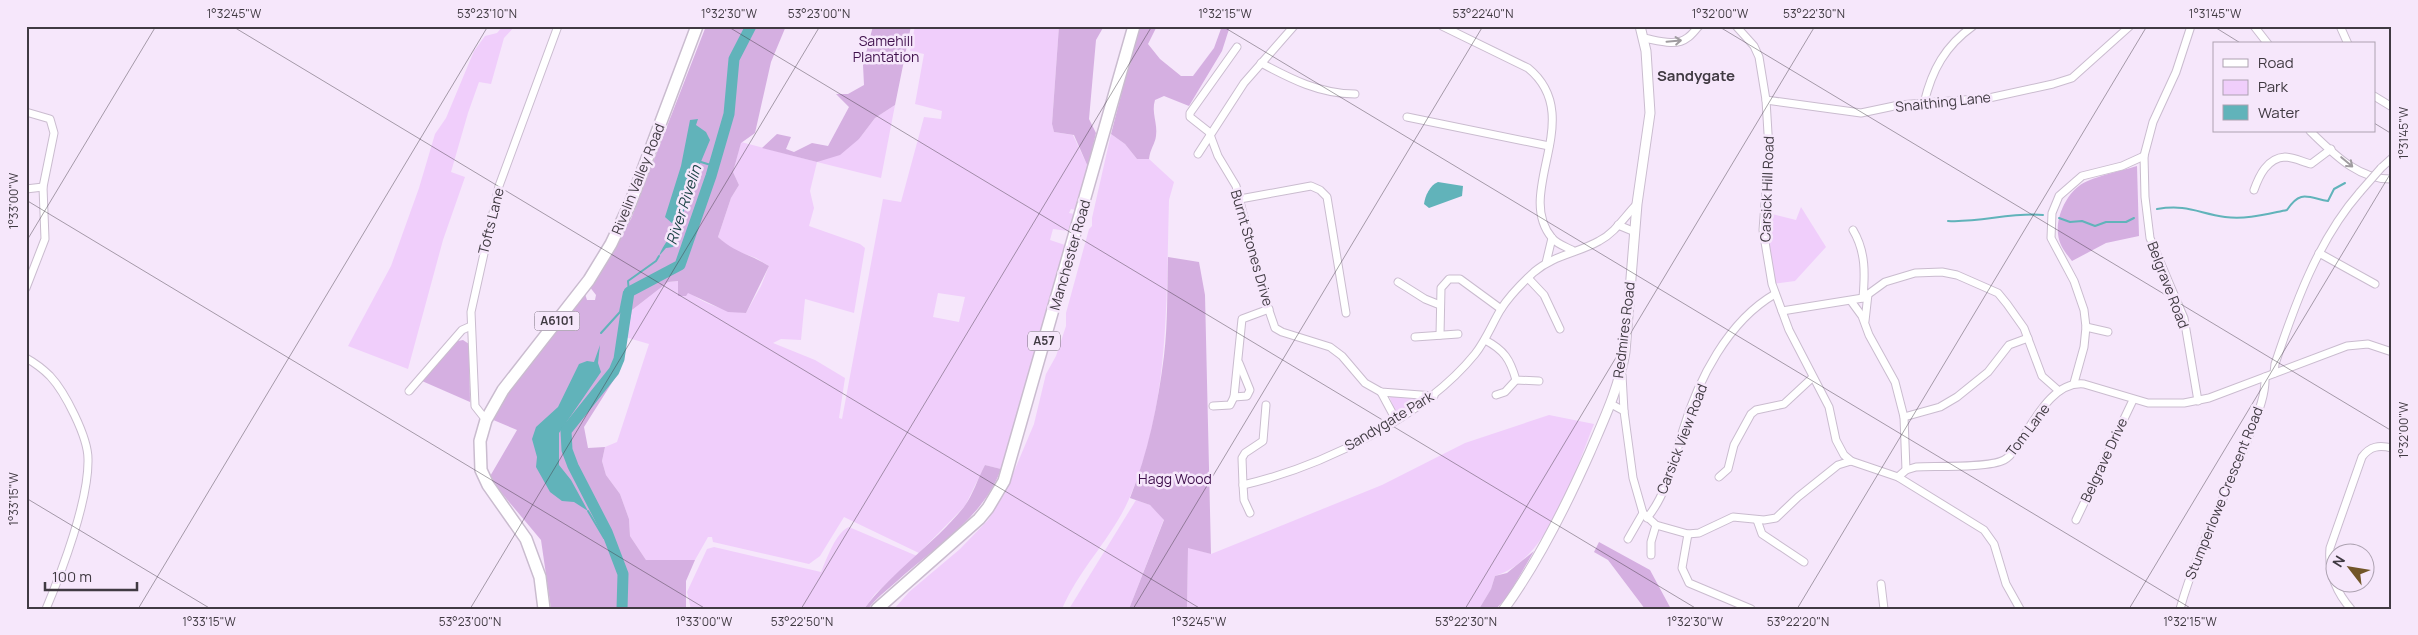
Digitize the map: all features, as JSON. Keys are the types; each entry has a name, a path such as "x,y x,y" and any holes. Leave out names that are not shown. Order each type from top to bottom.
{"main road":[{"name":"Rivelin Valley Road","path":"544,609 540,576 526,538 488,485 481,470 480,441 486,420 503,390 593,274 620,227 697,26"},
{"name":"Manchester Road","path":"877,609 979,518 988,508 1004,481 1134,26"}],"street":[{"name":"Tofts Lane","path":"486,420 475,406 471,326 473,300 499,186 558,26"},
{"path":"1198,154 1244,83 1294,26"},
{"path":"1442,26 1528,68 1543,83 1550,99 1552,121 1541,208 1552,238 1546,263"},
{"name":"Redmires Road","path":"1504,609 1540,552 1563,510 1610,404 1622,369 1637,204 1650,113 1646,51 1640,26"},
{"path":"1643,38 1666,42 1680,41 1687,39 1699,26"},
{"name":"Carsick Hill Road","path":"1736,26 1754,46 1759,57 1766,100 1769,150 1763,230 1768,270 1782,311 1812,378 1829,407 1836,440 1844,455 1851,461"},
{"path":"1924,103 1932,74 1943,55 1954,40 1972,26"},
{"name":"Snaithing Lane","path":"1766,100 1861,113 1924,103 1962,102 1989,98 2060,82 2078,73 2130,26"},
{"name":"Belgrave Road","path":"2191,26 2176,72 2153,122 2144,156 2145,198 2150,238 2184,318 2198,401"},
{"path":"2254,26 2266,42"},
{"path":"2340,26 2347,42"},
{"path":"1210,135 1207,130 1190,116 1190,113 1237,47"},
{"path":"1261,63 1290,78 1324,91 1355,94"},
{"path":"2376,97 2392,107"},
{"path":"26,112 45,116 54,125 52,146 43,187 46,239 26,288"},
{"path":"1407,117 1549,146"},
{"path":"2311,132 2359,172 2370,177 2391,179"},
{"name":"Burnt Stones Drive","path":"1210,135 1218,156 1236,186 1260,283 1278,330 1330,347 1342,356 1365,383 1381,392 1396,420"},
{"path":"2254,190 2261,171 2279,159 2286,157 2312,164 2331,149"},
{"path":"2144,156 2122,166 2082,176 2066,188 2055,204 2051,238 2080,294 2086,327 2084,347 2074,383 2084,384 2133,400 2160,405 2198,401 2347,346 2368,344 2392,352"},
{"path":"2274,373 2275,364 2298,300 2319,254 2338,220 2360,192 2392,158"},
{"path":"1240,199 1311,186 1324,193 1327,197 1346,313"},
{"path":"26,189 43,187"},
{"name":"Sandygate Park","path":"1243,485 1304,468 1396,420 1434,396 1462,369 1485,340 1501,309 1528,278 1546,263 1572,250 1598,242 1618,225 1637,204"},
{"path":"1618,225 1635,232"},
{"path":"1853,230 1862,249 1865,270 1864,323"},
{"path":"1552,238 1572,250"},
{"path":"2319,254 2374,284"},
{"path":"1782,311 1851,301 1865,296 1886,282 1914,273 1942,272 1957,275 1998,293 2017,316 2028,338 2042,376 2059,391"},
{"path":"1440,335 1440,305 1443,284 1449,279 1456,278 1501,309"},
{"path":"1528,278 1544,295 1560,329"},
{"path":"1398,282 1425,299 1440,305"},
{"name":"Carsick View Road","path":"1628,539 1666,486 1689,413 1712,365 1731,334 1747,314 1775,294"},
{"path":"1851,301 1858,309 1895,382 1904,417 1906,470"},
{"path":"1213,406 1230,405 1234,397 1242,319 1269,309"},
{"path":"409,391 462,330 471,326"},
{"path":"2086,327 2108,332"},
{"path":"1415,337 1458,334"},
{"path":"1904,417 1940,407 1957,397 1988,372 2009,345 2028,338"},
{"path":"1485,340 1504,351 1516,380"},
{"path":"26,358 42,369 57,385 85,444 88,456 82,502 56,585 46,609"},
{"path":"1234,397 1247,396 1250,390 1239,362"},
{"path":"1622,369 1624,411 1633,478 1645,516 1656,525 1688,534 1699,533 1733,517 1772,520 1838,465 1851,461 1898,476 1984,530 1994,544 2006,584 2020,609"},
{"name":"Stumperlowe Crescent Road","path":"2180,609 2195,563 2251,432 2261,403 2265,376"},
{"path":"1719,477 1728,470 1734,445 1751,414 1756,410 1784,404 1812,378"},
{"path":"1496,395 1504,392 1516,380 1539,381"},
{"name":"Tom Lane","path":"1898,476 1906,470 1916,467 1993,464 2006,460 2059,391 2074,383"},
{"path":"1381,392 1434,396"},
{"name":"Belgrave Drive","path":"2076,520 2133,400"},
{"path":"1610,404 1624,411"},
{"path":"1250,513 1244,500 1242,458 1245,453 1263,441 1266,405"},
{"path":"2351,609 2338,593 2333,582 2329,559 2330,548 2362,457 2376,446 2392,448"},
{"path":"1757,520 1762,534 1804,562"},
{"path":"1651,554 1651,542 1656,525"},
{"path":"1688,534 1682,568 1685,578 1693,586 1716,593 1736,606 1751,609"},
{"path":"1881,584 1884,609"}],"green space":[{"path":"503,26 515,26 504,38 491,84 479,82 468,113 451,172 465,177 443,240 408,369 348,346 391,266 419,188 435,134 446,118 474,51 485,36 497,33"},
{"path":"706,26 786,26 771,62 755,133 741,143 733,172 739,185 731,198 718,237 730,247 769,266 746,313 728,312 688,293 686,296 678,296 678,281 668,282 632,310 620,370 584,427 588,448 605,447 602,461 606,475 620,494 629,519 630,536 646,560 695,560 686,581 686,609 551,609 541,540 489,478 517,430 491,419 500,401 580,296 585,294 587,300 595,300 596,295 589,286 631,219"},
{"name":"Samehill Plantation","path":"873,26 911,26 895,105 875,118 859,139 840,155 817,162 762,148 777,134 791,137 786,149 794,152 812,143 828,146 849,107 836,94 848,94 864,85 863,65"},
{"path":"915,26 1059,26 1052,124 1054,132 1073,135 1088,167 1076,210 1071,209 1069,213 1074,214 1068,231 1053,229 1050,240 1065,245 1001,469 985,465 965,506 919,553 844,517 820,556 809,564 713,542 712,537 708,537 695,560 646,560 630,536 629,519 620,494 606,475 602,461 605,447 617,442 649,344 625,337 632,310 668,282 679,281 692,294 709,304 727,310 746,313 761,286 769,266 756,258 731,249 718,237 731,198 739,185 733,172 741,142 817,162 810,191 814,208 809,226 860,244 865,248 854,313 805,299 801,340 781,339 773,343 815,360 845,378 839,418 842,419 883,199 901,202 924,117 941,119 942,111 915,104 924,54 910,51","holes":["938,293 965,297 959,322 933,317"]},
{"path":"1059,26 1104,26 1096,40 1089,119 1096,133 1088,167 1074,135 1054,132 1052,124"},
{"path":"1139,26 1156,28 1148,44 1160,59 1181,76 1193,76 1214,48 1222,26 1230,26 1222,51 1189,106 1164,96 1155,100 1156,136 1149,159 1137,159 1125,144 1111,134"},
{"path":"895,105 881,178 817,162 859,139 875,118"},
{"path":"1111,134 1125,144 1137,159 1149,159 1174,182 1169,200 1166,314 1159,390 1142,464 1129,499 1114,527 1077,580 1062,609 894,609 909,592 960,549 988,520 1005,493 1034,424 1046,374 1056,356 1066,326 1066,313 1089,229 1092,226 1092,218"},
{"path":"2137,166 2139,236 2106,243 2072,261 2061,245 2058,229 2061,213 2068,198 2073,191 2084,183"},
{"path":"1801,207 1826,247 1795,281 1772,284 1764,212 1796,220"},
{"name":"Hagg Wood","path":"1168,257 1199,262 1205,295 1211,554 1188,548 1187,609 1129,609 1164,520 1150,505 1130,498 1147,446 1162,374 1166,332"},
{"path":"463,340 469,344 470,402 422,381 458,341"},
{"path":"1389,396 1419,399 1399,414 1396,413"},
{"path":"1549,415 1594,424 1568,489 1545,534 1530,553 1514,567 1495,576 1491,589 1479,609 1187,609 1188,547 1211,554 1382,485 1465,443"},
{"path":"985,465 1001,469 993,487 970,518 956,532 910,569 868,609 864,609 875,595 940,533 964,507"},
{"path":"1136,500 1150,505 1164,519 1129,609 1069,609"},
{"path":"849,527 917,556 875,594 864,609 691,609 687,592 707,549 714,547 821,572 836,540"},
{"path":"1599,542 1650,570 1671,609 1645,609 1608,560 1594,552"},
{"path":"1534,551 1508,596 1496,609 1479,609 1491,589 1495,576 1507,573"}],"water":[{"path":"698,119 696,125 706,132 710,140 690,188 676,242 673,247 666,248 659,256 673,229 673,224 665,217 681,166 690,120"},
{"path":"1438,182 1463,186 1462,196 1429,208 1424,204 1425,198 1430,188"},
{"path":"600,345 598,363 601,372 559,433 559,465 571,480 588,511 574,502 562,501 550,492 536,467 537,457 532,439 536,427 558,407 579,364 587,361 594,362"}],"waterway":[{"name":"River Rivelin","path":"622,609 623,574 607,532 573,466 567,450 566,431 614,371 619,359 629,292 680,265 711,176 729,114 734,59 751,26"},
{"path":"701,162 714,166"},
{"path":"2157,209 2185,208 2233,218 2256,216 2287,210 2296,200 2304,196 2328,201 2334,189 2345,183"},
{"path":"1948,221 2031,214 2043,215"},
{"path":"2059,218 2070,222 2082,221 2095,226 2106,222 2126,222 2134,218"},
{"name":"River Rivelin","path":"601,333 620,312 624,292 629,292 628,281 656,261 659,256"},
{"path":"588,511 604,538 610,539"}],"district":[{"name":"Sandygate","path":"1696,76"}]}
